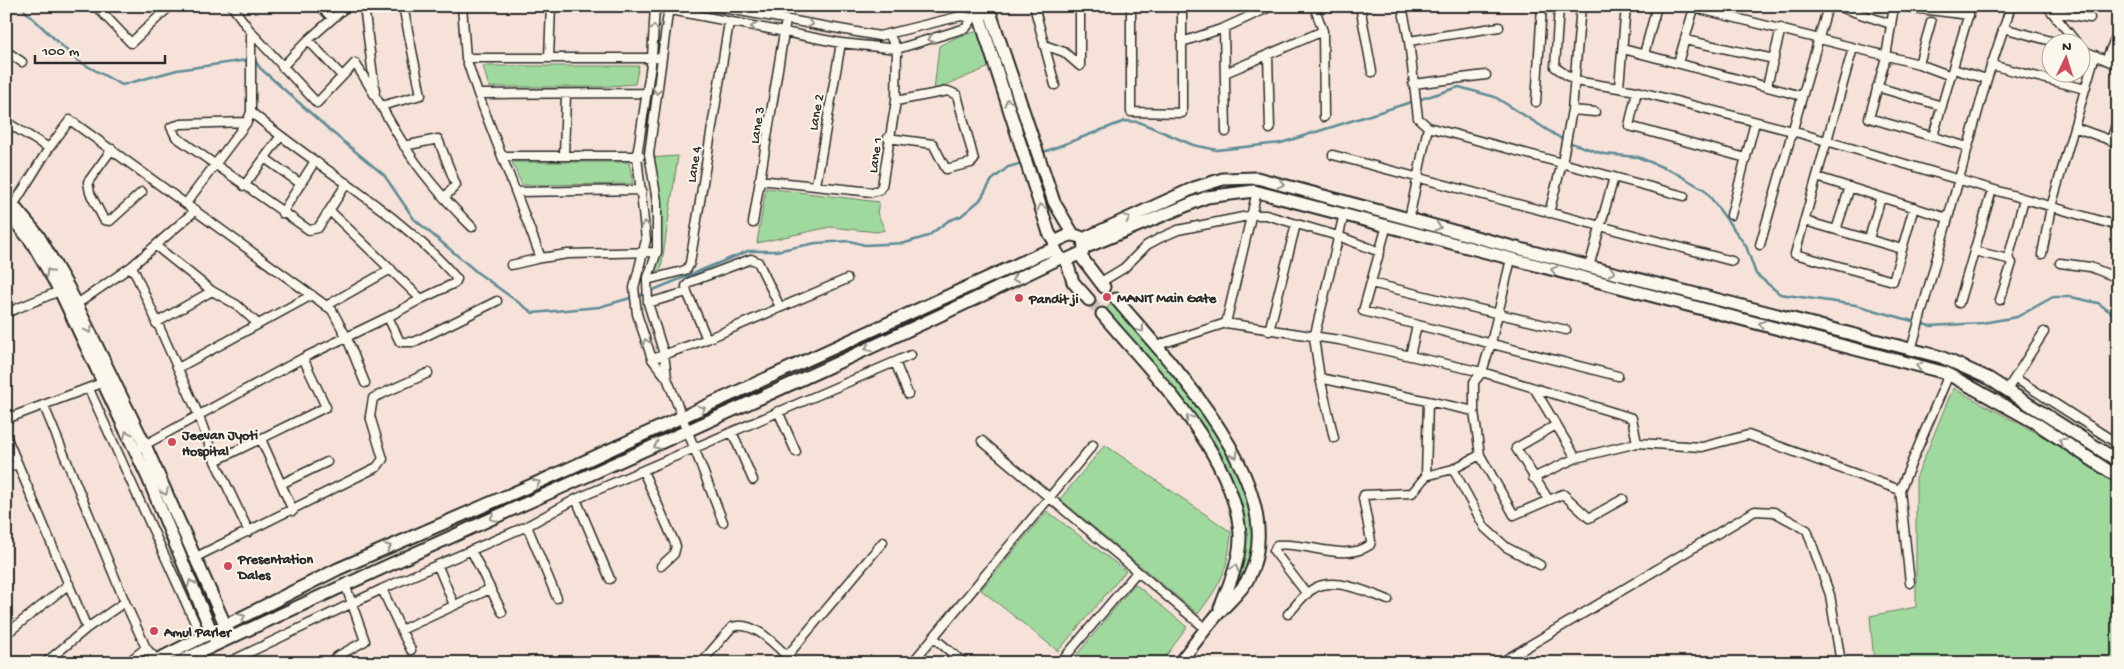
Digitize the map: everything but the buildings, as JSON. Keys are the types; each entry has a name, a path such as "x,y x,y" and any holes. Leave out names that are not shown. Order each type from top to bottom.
{"main road":[{"path":"981,12 1036,170 1049,233 1073,282 1089,300"},
{"path":"1036,170 1102,285"},
{"path":"161,660 206,634 338,569 682,418 1042,253 1059,252 1080,244 1194,188 1223,179 1257,178 1941,357 1964,366 2007,390 2118,461"},
{"path":"177,663 345,584 688,432 1059,252 1207,196 1242,190 1257,191 1949,374 2034,422 2118,477"},
{"path":"8,208 38,235 231,637"},
{"path":"64,289 77,304 107,381"},
{"path":"1116,300 1198,396 1238,460 1251,497 1259,530 1257,558 1249,579 1206,628 1180,663"},
{"path":"1102,314 1187,414 1224,474 1234,503 1240,535 1237,560 1218,614"},
{"path":"2084,455 2090,443"},
{"path":"140,448 206,634 217,644"}],"street":[{"path":"98,7 131,43 170,6"},
{"path":"232,6 251,32 317,103 355,63 375,93 404,146 444,198 472,227"},
{"path":"320,6 332,18"},
{"path":"282,67 308,40 346,6"},
{"path":"364,6 375,93"},
{"path":"381,106 421,94 403,6"},
{"path":"462,6 466,58 541,258"},
{"path":"549,58 551,6"},
{"path":"711,6 868,36 890,36 981,12"},
{"path":"1034,6 1055,85"},
{"path":"1044,45 1064,52 1080,66 1080,6"},
{"path":"1131,6 1131,112 1182,113 1182,6"},
{"path":"1182,42 1224,28 1272,6"},
{"path":"1314,6 1323,31 1324,117"},
{"path":"1360,6 1372,72"},
{"path":"1402,6 1418,118 1428,127 1684,196"},
{"path":"1536,102 1542,6"},
{"path":"1559,6 1555,67 1575,81 1637,90 1792,131 1957,181 2118,226"},
{"path":"1549,212 1566,148 1570,125 1581,6"},
{"path":"1619,87 1626,6"},
{"path":"1644,54 1658,6"},
{"path":"1760,245 1828,6"},
{"path":"1836,6 1891,24"},
{"path":"1968,147 1869,118 1886,57 1896,6 1926,8 1969,15"},
{"path":"1933,136 1971,6"},
{"path":"1911,350 1991,65 2012,6"},
{"path":"667,378 652,359 635,302 634,288 645,252 646,240 637,156 652,58 655,7 668,7 729,22 840,43 898,49 966,28 981,12"},
{"path":"668,7 649,154 657,200 657,252 647,283 648,301 664,354 667,378 693,449 723,522"},
{"path":"1678,63 1685,40 1691,7 1781,28 1886,57 1987,79"},
{"path":"2050,9 2090,18"},
{"path":"2050,9 2068,32"},
{"name":"Lane 3","path":"753,223 786,20"},
{"name":"Lane 4","path":"647,283 687,269 690,264 729,22"},
{"path":"1919,64 1930,22"},
{"path":"1408,41 1499,27"},
{"path":"1224,28 1226,132"},
{"path":"1767,86 1781,28"},
{"path":"2003,28 2042,38"},
{"path":"1226,73 1323,31"},
{"path":"187,202 247,122 251,112 251,32"},
{"path":"2106,60 2118,32"},
{"path":"890,36 898,49"},
{"path":"308,40 342,76"},
{"path":"1685,40 1774,59"},
{"name":"Lane 2","path":"816,185 840,43"},
{"path":"1623,48 1802,96"},
{"path":"1853,48 1795,254 1893,282 1914,207"},
{"name":"Lane 1","path":"759,180 872,192 879,190 882,186 888,138 896,101 898,49"},
{"path":"6,50 22,62"},
{"path":"2092,54 2118,65"},
{"path":"1268,55 1270,129"},
{"path":"2042,254 2051,207 2095,55"},
{"path":"466,58 662,58"},
{"path":"1991,65 2085,89"},
{"path":"1414,86 1486,75"},
{"path":"1878,87 1942,106"},
{"path":"1637,90 1629,126 1746,158"},
{"path":"888,138 933,144 946,169 971,163 974,160 957,95 954,92 948,91 896,101"},
{"path":"478,94 646,93"},
{"path":"564,156 566,94"},
{"path":"1572,110 1595,112"},
{"path":"140,448 303,358 347,338 455,283 457,279 395,220 348,183 280,137 251,112"},
{"path":"2074,127 2114,142 2118,119"},
{"path":"8,208 70,120 187,202 332,310 347,338 365,383"},
{"path":"6,122 49,148"},
{"path":"247,122 181,124 171,127 176,137 282,213 309,230 318,228 348,183"},
{"path":"1731,215 1755,122"},
{"path":"1409,219 1419,178 1428,127"},
{"path":"244,186 266,159 280,137"},
{"path":"404,146 438,139 456,186 444,198"},
{"path":"112,149 88,182 90,193 104,220 110,221 142,192"},
{"path":"502,156 637,156 649,154"},
{"path":"1333,155 1732,262"},
{"path":"266,159 301,184"},
{"path":"282,213 315,161"},
{"path":"1817,176 1947,218"},
{"path":"1589,266 1614,177"},
{"path":"1836,230 1850,187"},
{"path":"516,192 642,190"},
{"path":"1959,303 1992,190"},
{"path":"1226,322 1257,191"},
{"path":"1869,239 1881,197"},
{"path":"2008,259 2024,199"},
{"path":"77,304 132,266 196,210"},
{"path":"330,211 421,299"},
{"path":"1334,438 1320,378 1314,338 1344,214"},
{"path":"1102,285 1124,268 1147,245 1160,238 1178,230 1252,215 1266,215 1338,236 1380,252"},
{"path":"1805,221 1902,249"},
{"path":"1269,331 1296,224"},
{"path":"1387,225 1363,311 1618,376"},
{"path":"156,246 212,291 237,305 258,324"},
{"path":"1974,251 2008,259 2012,263 2012,268 2006,277 2000,300"},
{"path":"511,265 568,254 657,252"},
{"path":"1511,258 1496,314 1491,343 1482,372 1474,382 1474,411 1480,455 1514,515 1563,494 1587,518 1623,499"},
{"path":"707,339 687,292 686,286 690,282 744,260 752,259 758,262 780,307"},
{"path":"2060,263 2090,267 2118,278"},
{"path":"132,266 199,416 215,461 249,532"},
{"path":"326,306 391,269"},
{"path":"652,359 707,339 847,279"},
{"path":"1370,283 1566,330"},
{"path":"8,310 64,289"},
{"path":"156,323 212,291"},
{"path":"648,301 687,292"},
{"path":"178,368 312,295"},
{"path":"388,317 400,342 414,342 497,301"},
{"path":"1164,343 1226,322 1269,331 1339,340 1482,372 1632,418 1637,444"},
{"path":"1410,356 1417,325"},
{"path":"2007,390 2044,332"},
{"path":"227,663 351,606 382,589 526,526 576,499 732,432 778,410 911,355"},
{"path":"215,461 326,407 303,358"},
{"path":"895,362 908,394"},
{"path":"194,558 293,511 377,467 383,459 370,416 373,398 378,394 428,373"},
{"path":"1910,583 1900,490 1949,374"},
{"path":"1320,378 1474,411"},
{"path":"2015,378 2118,444"},
{"path":"6,419 107,381"},
{"path":"1534,388 1576,458"},
{"path":"89,389 206,634"},
{"path":"1426,476 1428,401"},
{"path":"44,406 146,648 161,660"},
{"path":"778,410 796,452"},
{"path":"1548,499 1533,478 1516,448 1556,425"},
{"path":"732,432 753,480"},
{"path":"1533,478 1576,458 1637,444 1702,447 1748,435 1900,490"},
{"path":"6,436 87,628"},
{"path":"261,439 293,511"},
{"path":"982,441 1206,628"},
{"path":"912,663 1093,445"},
{"path":"1307,594 1274,551 1276,545 1343,551 1370,546 1371,541 1364,495 1412,493 1426,476 1453,469 1480,455"},
{"path":"281,484 327,462"},
{"path":"6,468 18,464"},
{"path":"1453,469 1486,528 1506,547 1540,565"},
{"path":"643,471 676,546 674,554 661,566"},
{"path":"576,499 610,579"},
{"path":"1500,663 1755,511 1774,512 1807,530 1830,595 1842,663"},
{"path":"526,526 557,598"},
{"path":"786,656 883,542"},
{"path":"471,550 502,612"},
{"path":"438,566 454,605"},
{"path":"1060,663 1137,572"},
{"path":"6,634 68,584"},
{"path":"339,663 336,657 365,641 351,606 345,584"},
{"path":"1288,614 1314,588 1339,585 1361,589 1388,600"},
{"path":"382,589 411,650"},
{"path":"401,630 490,589"},
{"path":"44,663 87,628 125,602"},
{"path":"701,663 732,627 739,625 755,629 794,663"},
{"path":"933,637 964,663"},
{"path":"128,663 146,648"}],"green space":[{"path":"979,31 992,66 934,90 939,46 957,37"},
{"path":"483,66 639,66 635,84 596,87 489,87"},
{"path":"678,156 661,269 652,274 655,251 648,158"},
{"path":"512,162 629,162 633,184 522,185"},
{"path":"766,188 879,202 877,213 885,230 877,232 830,227 757,243"},
{"path":"1112,304 1200,405 1234,462 1251,513 1254,536 1243,578 1227,597 1240,561 1245,536 1241,509 1231,480 1214,442 1104,310"},
{"path":"1953,388 2055,443 2118,484 2118,663 1874,663 1870,616 1916,607 1916,478"},
{"path":"1105,445 1231,532 1228,557 1222,576 1198,614 1060,499"},
{"path":"1047,511 1126,571 1058,651 981,590"},
{"path":"1135,584 1187,627 1161,663 1070,663"}],"waterway":[{"path":"23,6 25,11 78,61 122,85 177,70 254,59 260,68 333,133 384,175 414,219 478,273 533,313 599,307 641,295 748,251 776,251 816,243 850,241 865,245 905,243 928,236 948,221 961,216 980,200 992,180 1008,167 1023,163"},
{"path":"1041,153 1125,121 1139,122 1193,145 1217,150 1281,143 1459,87 1495,97 1565,141 1604,154 1638,157 1674,172 1705,190 1746,246 1756,274 1780,294 1856,305 1930,326 1982,323 2017,317 2053,297 2071,297 2098,303 2118,320"}],"tunnel":[{"path":"1089,300 1102,314"}],"place":[{"name":"MANIT Main Gate","path":"1107,297"},
{"name":"Pandit ji","path":"1019,298"},
{"name":"Jeevan Jyoti Hospital","path":"172,442"},
{"name":"Presentation Dales","path":"228,566"},
{"name":"Amul Parler","path":"154,631"}]}
